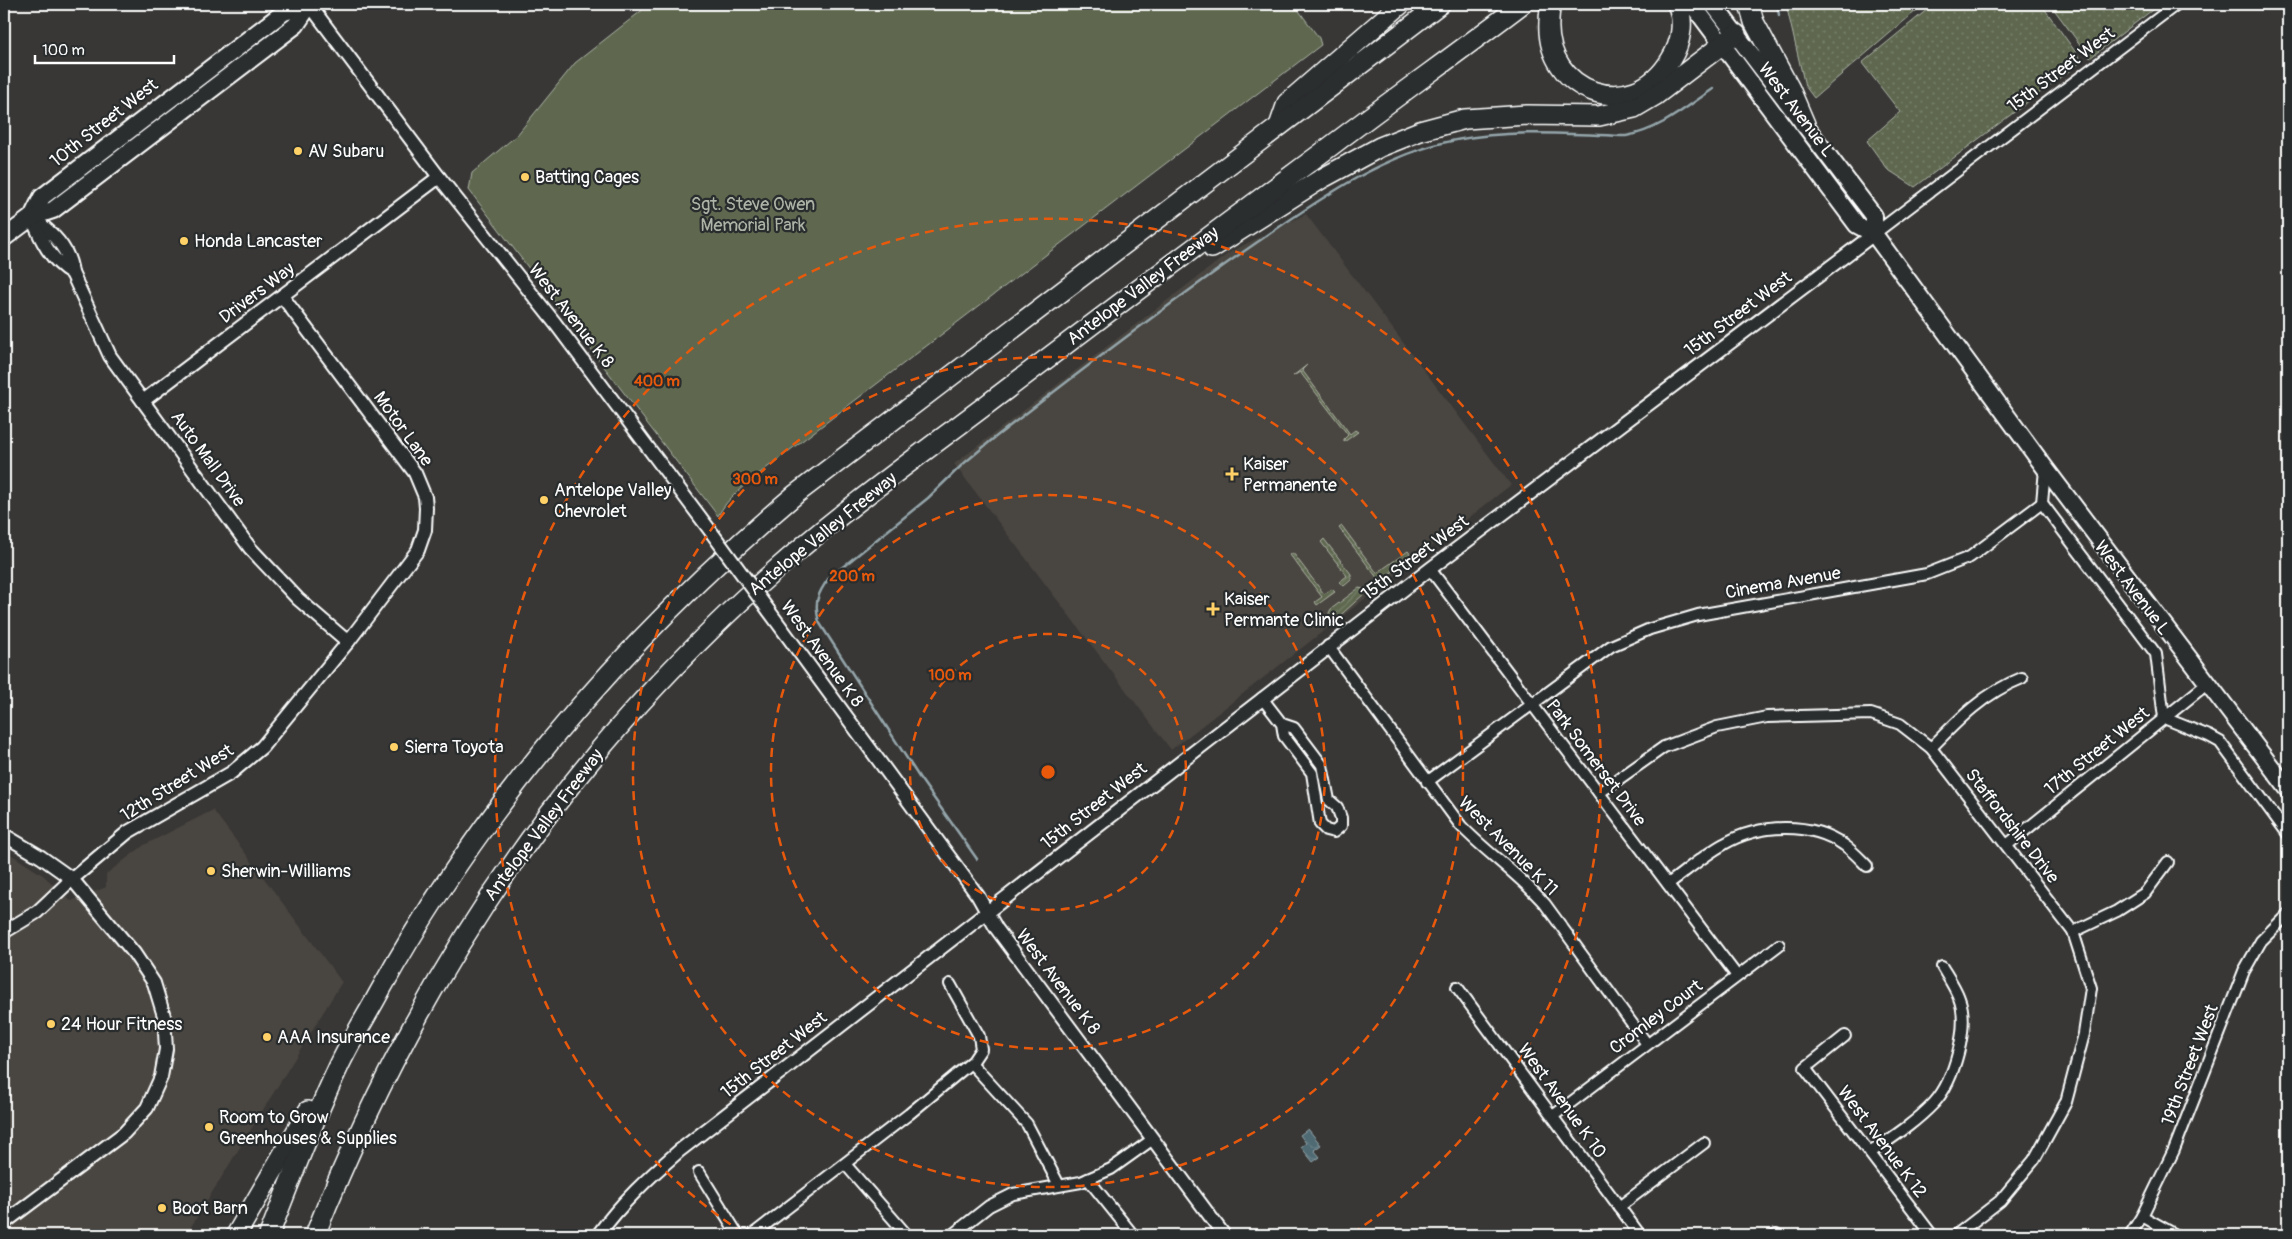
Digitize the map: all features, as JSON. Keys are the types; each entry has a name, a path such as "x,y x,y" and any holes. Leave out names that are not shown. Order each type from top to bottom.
{"highway":[{"path":"1279,126 1287,103 1401,4"},
{"path":"269,1235 310,1130 339,1066 408,941 455,868 509,792 563,724 630,648 687,590 796,494 1440,4"},
{"name":"Antelope Valley Freeway","path":"315,1235 367,1113 405,1038 444,968 510,868 594,756 656,686 708,633 772,573 838,518 1142,286 1522,4"},
{"path":"1552,4 1549,8 1548,31 1552,50 1564,70 1574,81 1586,88 1602,94 1621,96 1636,92 1664,72 1681,35 1677,4"},
{"path":"1749,4 1754,22 1790,89 1805,124"},
{"path":"1142,286 1180,268 1321,179 1380,147 1420,131 1465,120 1527,115 1599,116 1634,108 1656,95 1729,40"},
{"path":"236,1235 322,1085 339,1066"}],"main road":[{"name":"10th Street West","path":"32,217 42,197 183,88 284,12 310,4"},
{"name":"10th Street West","path":"4,238 32,217 54,210 194,104 296,25 310,4"},
{"name":"West Avenue L","path":"1692,4 1729,40 1805,124 1874,216 1874,234"},
{"name":"West Avenue L","path":"1713,4 1729,40 1857,225 1874,234 2045,468 2288,789"},
{"path":"194,104 199,91 221,70 251,36"},
{"path":"123,158 136,136 171,109 179,100 183,88"}],"street":[{"name":"West Avenue K 8","path":"310,4 439,177 555,323 712,533 978,896 996,928 1224,1235"},
{"name":"15th Street West","path":"598,1235 610,1218 641,1184 679,1151 986,911 1430,568 2177,4"},
{"name":"Drivers Way","path":"143,401 439,177"},
{"name":"Auto Mall Drive","path":"32,217 42,241 60,266 72,273 110,356 250,548 298,599 348,642"},
{"name":"Motor Lane","path":"282,296 415,473 425,496 426,520 418,550 348,642"},
{"path":"2042,504 2045,468"},
{"name":"Cinema Avenue","path":"1426,782 1611,646 1650,629 1698,615 1927,574 1970,557 2042,504"},
{"name":"West Avenue L","path":"2042,504 2156,654 2164,718"},
{"name":"Park Somerset Drive","path":"1430,568 1737,976"},
{"name":"12th Street West","path":"4,932 37,912 72,879 128,832 231,773 262,747 348,642"},
{"name":"West Avenue K 11","path":"1328,646 1426,782 1461,826 1481,847 1526,883 1545,904 1647,1044"},
{"path":"1931,748 1966,711 2001,686 2022,678"},
{"name":"17th Street West","path":"2007,845 2208,683"},
{"path":"1262,698 1282,724 1284,736 1312,773 1320,824 1326,830 1337,829 1341,818 1337,807 1329,800 1322,765 1294,728 1282,724"},
{"name":"Staffordshire Drive","path":"1599,793 1664,748 1717,727 1767,716 1871,714 1900,724 1931,748 2073,932 2091,988 2084,1034 2066,1102 2034,1160 2023,1174 2000,1201 1956,1235"},
{"path":"2164,718 2210,736 2220,742 2288,834"},
{"path":"1316,805 1329,800"},
{"path":"1668,884 1724,844 1742,835 1769,828 1794,829 1821,834 1844,845 1867,866"},
{"path":"4,835 41,856 72,879 134,953 154,983 164,1016 166,1049 161,1077 147,1108 124,1133 4,1223"},
{"path":"2073,932 2117,912 2145,893 2168,862"},
{"name":"19th Street West","path":"2130,1235 2142,1216 2174,1150 2244,971 2261,941 2288,914"},
{"name":"Cromley Court","path":"1552,1116 1779,944"},
{"path":"1870,1152 1913,1123 1936,1101 1958,1055 1963,1030 1960,999 1942,967"},
{"path":"752,1235 909,1114 971,1063 981,1049 979,1036 950,984"},
{"name":"West Avenue K 10","path":"1457,987 1640,1235"},
{"name":"West Avenue K 12","path":"1845,1036 1805,1068 1932,1235"},
{"path":"971,1063 1027,1124 1059,1185"},
{"path":"952,1235 989,1206 1013,1194 1081,1182 1111,1169 1153,1139"},
{"path":"1620,1207 1704,1143"},
{"path":"845,1164 907,1235"},
{"path":"699,1172 738,1235"},
{"path":"1088,1179 1132,1235"},
{"path":"2142,1216 2176,1235"}],"shaded area":[{"name":"Kaiser Permanente","path":"1306,214 1511,485 1171,750 954,464 1230,252"},
{"path":"213,810 342,982 186,1235 4,1235 4,850 43,875 71,901 106,887 106,874 144,845"}],"green space":[{"name":"Sgt. Steve Owen Memorial Park","path":"650,4 1294,4 1319,38 1321,45 742,487 731,497 718,516 469,190 472,173 517,135 575,63"},
{"path":"1786,4 1924,4 1814,98 1805,86"},
{"path":"1934,4 2041,4 2082,61 1915,187 1887,169 1867,141 1900,112 1862,63"},
{"path":"2050,4 2160,4 2090,58"},
{"path":"1307,365 1302,370 1350,434 1355,430 1358,432 1344,442 1348,435 1300,372 1293,376"},
{"path":"1342,526 1377,573 1408,551 1413,557 1381,580 1378,579 1339,528"},
{"path":"1324,539 1351,574 1351,580 1344,586 1339,582 1347,576 1321,542"},
{"path":"1293,553 1324,594 1332,589 1335,592 1317,605 1315,602 1322,597 1290,555"},
{"path":"1359,588 1364,589 1365,593 1333,622 1329,618 1331,609"}],"water":[{"path":"1308,1129 1321,1145 1314,1150 1320,1157 1313,1162 1301,1147 1306,1143 1300,1135"}],"waterway":[{"path":"1777,4 1779,15"},
{"path":"977,859 919,777 819,622 818,599 829,578 928,498 962,465 993,439 1090,364 1222,266 1351,181 1402,156 1456,140 1519,133 1626,136 1638,133 1661,124 1713,89"}],"place":[{"name":"AV Subaru","path":"298,151"},
{"name":"Batting Cages","path":"525,177"},
{"name":"Honda Lancaster","path":"184,241"},
{"name":"Kaiser Permanente","path":"1232,474"},
{"name":"Antelope Valley Chevrolet","path":"544,500"},
{"name":"Kaiser Permante Clinic","path":"1213,609"},
{"name":"Sierra Toyota","path":"394,747"},
{"name":"Sherwin-Williams","path":"211,871"},
{"name":"24 Hour Fitness","path":"51,1024"},
{"name":"AAA Insurance","path":"267,1037"},
{"name":"Room to Grow Greenhouses & Supplies","path":"209,1127"},
{"name":"Boot Barn","path":"162,1208"}]}
